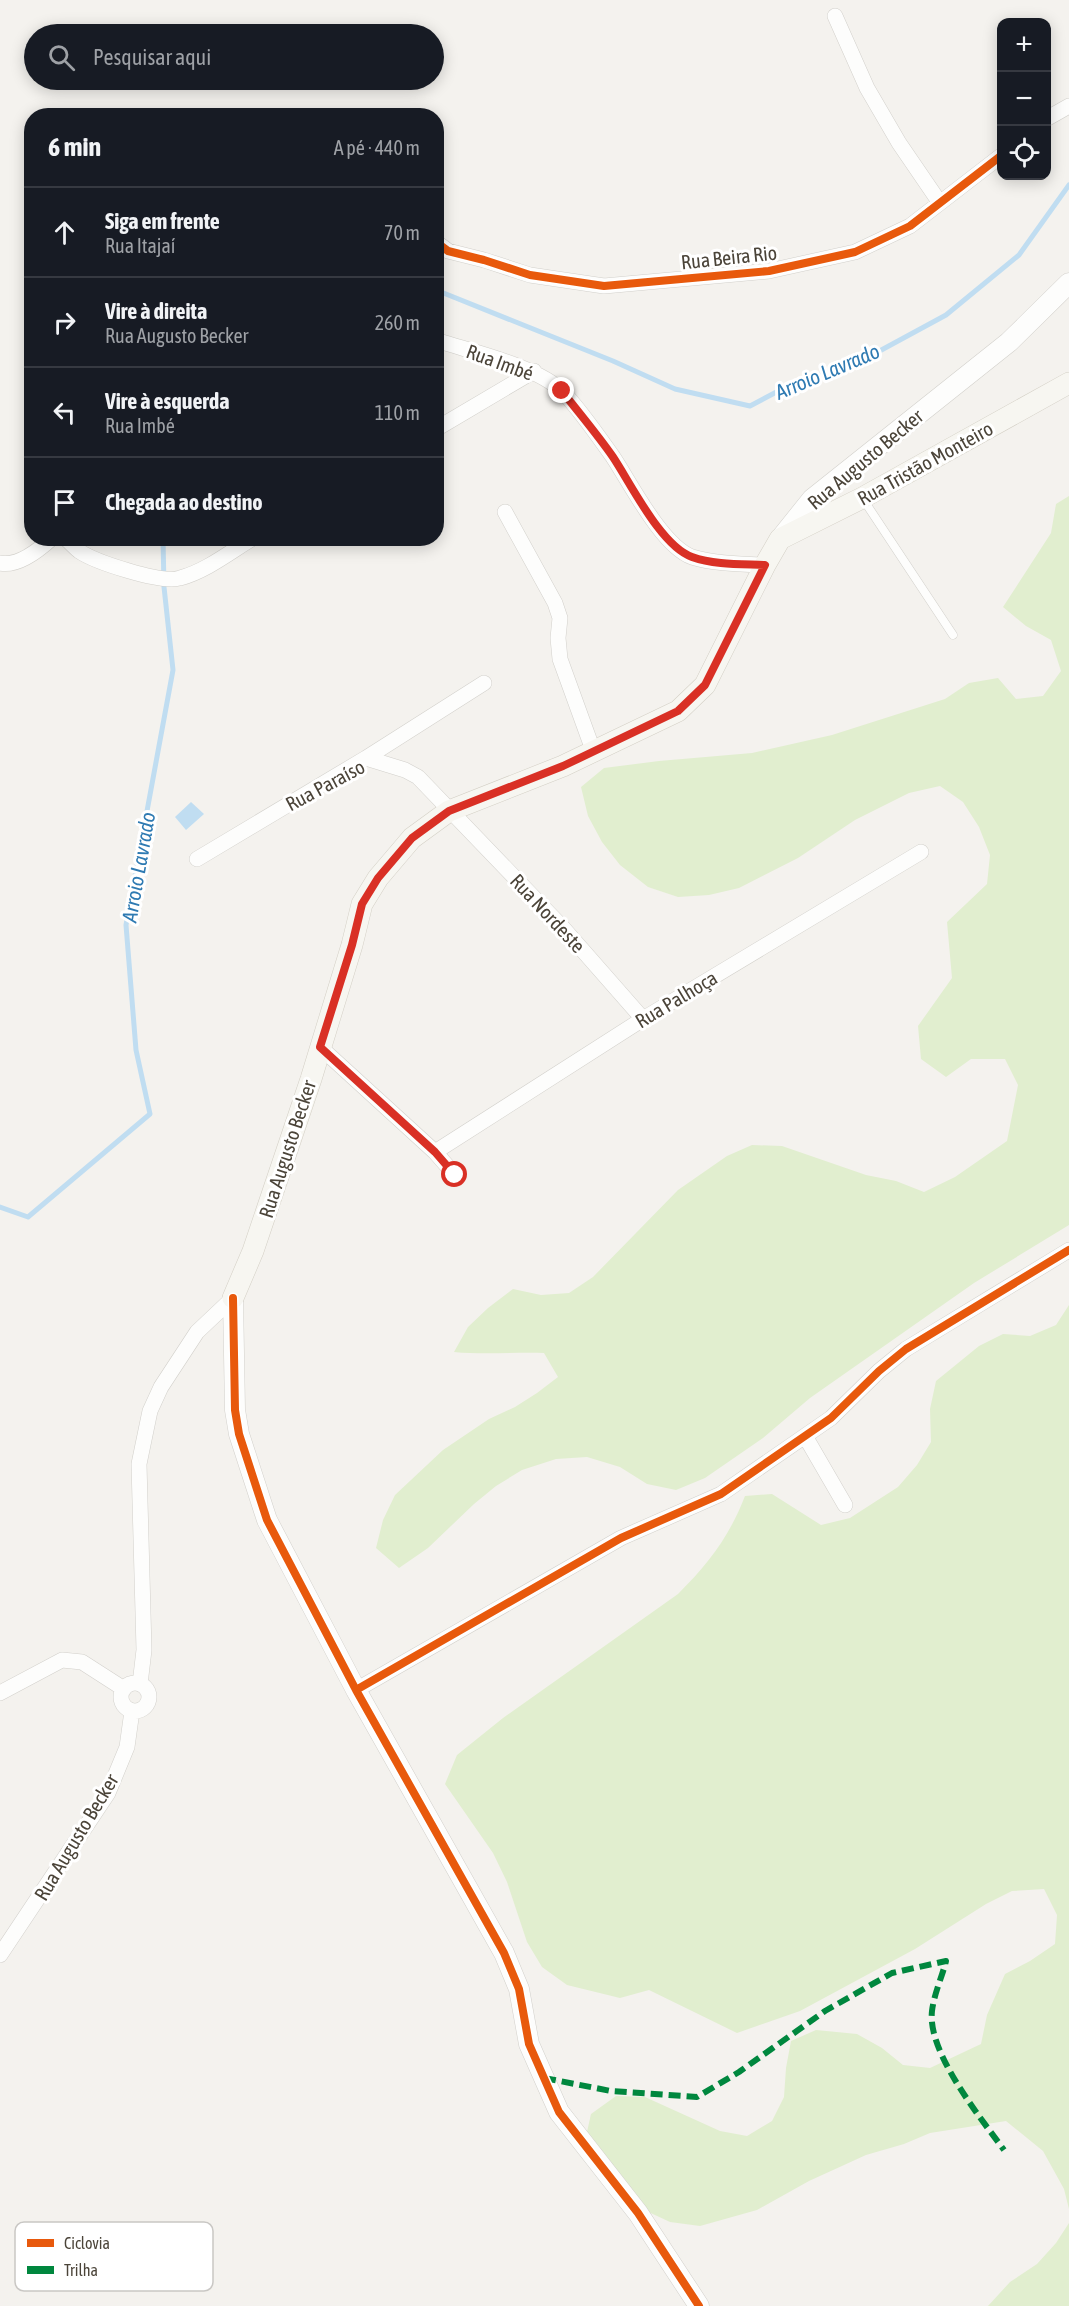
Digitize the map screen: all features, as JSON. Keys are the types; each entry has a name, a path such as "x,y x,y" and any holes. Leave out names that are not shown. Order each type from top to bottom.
{"main road":[{"name":"Rua Tristão Monteiro","path":"780,539 862,498 1069,383"},
{"name":"Rua Augusto Becker","path":"233,1298 254,1251 352,945 362,904 378,878 412,838 449,811 563,766 678,711 705,685 780,539"}],"street":[{"path":"835,15 867,88 899,143 940,203"},
{"path":"1051,117 1069,106"},
{"name":"Rua Beira Rio","path":"444,248 530,275 604,286 769,271 855,252 910,226 997,158"},
{"name":"Rua Augusto Becker","path":"780,539 812,499 1009,342 1069,284"},
{"name":"Rua Imbé","path":"444,343 534,371 562,391 613,457 657,525 677,548 691,556 724,563 765,565"},
{"path":"444,424 534,371"},
{"path":"505,512 555,603 560,618 558,638 560,659 593,750"},
{"path":"0,563 6,564 27,557 41,546"},
{"path":"74,546 100,561 151,577 178,579 200,570 240,546"},
{"path":"366,758 484,683"},
{"name":"Rua Paraíso","path":"197,859 366,758 405,770 418,777 449,811"},
{"name":"Rua Nordeste","path":"449,811 564,928 643,1019"},
{"name":"Rua Palhoça","path":"435,1152 643,1019 921,852"},
{"path":"320,1047 435,1152 455,1175"},
{"path":"356,1690 611,1543 646,1525 721,1494 831,1418 879,1371 906,1349 1069,1250"},
{"path":"233,1298 235,1410 239,1434 267,1520 356,1690 504,1953 519,1989 529,2044 559,2112 638,2212 699,2306"},
{"name":"Rua Augusto Becker","path":"140,1684 144,1650 139,1464 150,1412 160,1387 197,1332 233,1298"},
{"path":"805,1436 844,1505"},
{"path":"0,1693 62,1660 82,1662 124,1689"},
{"path":"134,1683 140,1684 149,1692 148,1704 144,1709 132,1711 122,1702 121,1696 124,1689 134,1683"},
{"name":"Rua Augusto Becker","path":"0,1955 108,1793 127,1747 132,1711"}],"lane":[{"path":"862,498 953,635"}],"green space":[{"path":"1069,496 1069,1225 974,1283 810,1398 763,1438 705,1478 676,1490 647,1484 620,1467 587,1457 556,1459 522,1470 496,1486 428,1548 399,1568 376,1548 383,1520 395,1495 443,1450 489,1419 515,1407 558,1377 544,1353 454,1352 468,1327 513,1289 541,1295 569,1293 593,1277 678,1190 727,1156 752,1145 782,1146 866,1175 896,1181 924,1192 955,1177 1007,1141 1018,1085 1005,1059 971,1059 946,1077 921,1059 918,1026 952,978 947,922 987,884 990,855 979,827 963,802 940,786 909,793 855,820 798,858 739,888 709,895 678,897 648,887 620,865 602,842 588,816 581,787 604,768 752,753 832,735 945,699 969,683 998,678 1016,699 1043,696 1061,671 1051,640 1026,626 1003,607 1051,533 1056,504"},
{"path":"1069,1305 1069,2209 1064,2189 1043,2151 1006,2121 930,2133 904,2144 866,2155 809,2181 757,2210 700,2226 670,2222 642,2209 585,2141 591,2114 616,2096 645,2097 720,2131 747,2136 772,2121 784,2097 791,2041 816,2030 857,2034 882,2048 903,2065 930,2068 981,2044 987,2015 1005,1974 1055,1944 1057,1915 1044,1889 1012,1891 986,1904 915,1949 800,2011 737,2033 649,1990 620,1998 567,1985 542,1967 527,1942 507,1882 493,1853 445,1784 457,1755 503,1718 678,1594 717,1549 745,1496 772,1494 821,1525 850,1518 898,1487 917,1465 931,1442 930,1409 936,1381 979,1346 1003,1334 1030,1336 1056,1325"},
{"path":"1069,2223 1069,2306 988,2306 1010,2282 1037,2264 1056,2243"}],"water":[{"path":"191,802 204,814 186,830 175,817"}],"waterway":[{"name":"Arroio Lavrado","path":"444,293 613,361 675,389 750,406 801,379 850,367 946,315 1019,255 1069,185"},
{"name":"Arroio Lavrado","path":"0,1207 28,1217 150,1114 136,1050 126,925 173,670 164,587 163,546"}],"marked path":[{"path":"544,2078 611,2091 697,2097 739,2072 825,2011 892,1973 946,1961 932,2011 938,2045 957,2084 1004,2150"}],"cycle path":[{"path":"444,248 530,275 604,286 769,271 855,252 910,226 997,159"},
{"path":"356,1690 621,1538 721,1494 831,1418 879,1371 906,1349 1069,1250"},
{"path":"233,1298 235,1410 239,1434 267,1520 356,1690 504,1953 519,1989 529,2044 559,2112 638,2213 699,2306"}],"route":[{"path":"455,1175 435,1152 320,1047 352,945 362,904 378,878 412,838 449,811 563,766 678,711 705,685 765,565 724,563 691,556 677,548 657,525 613,457 562,391"}]}
